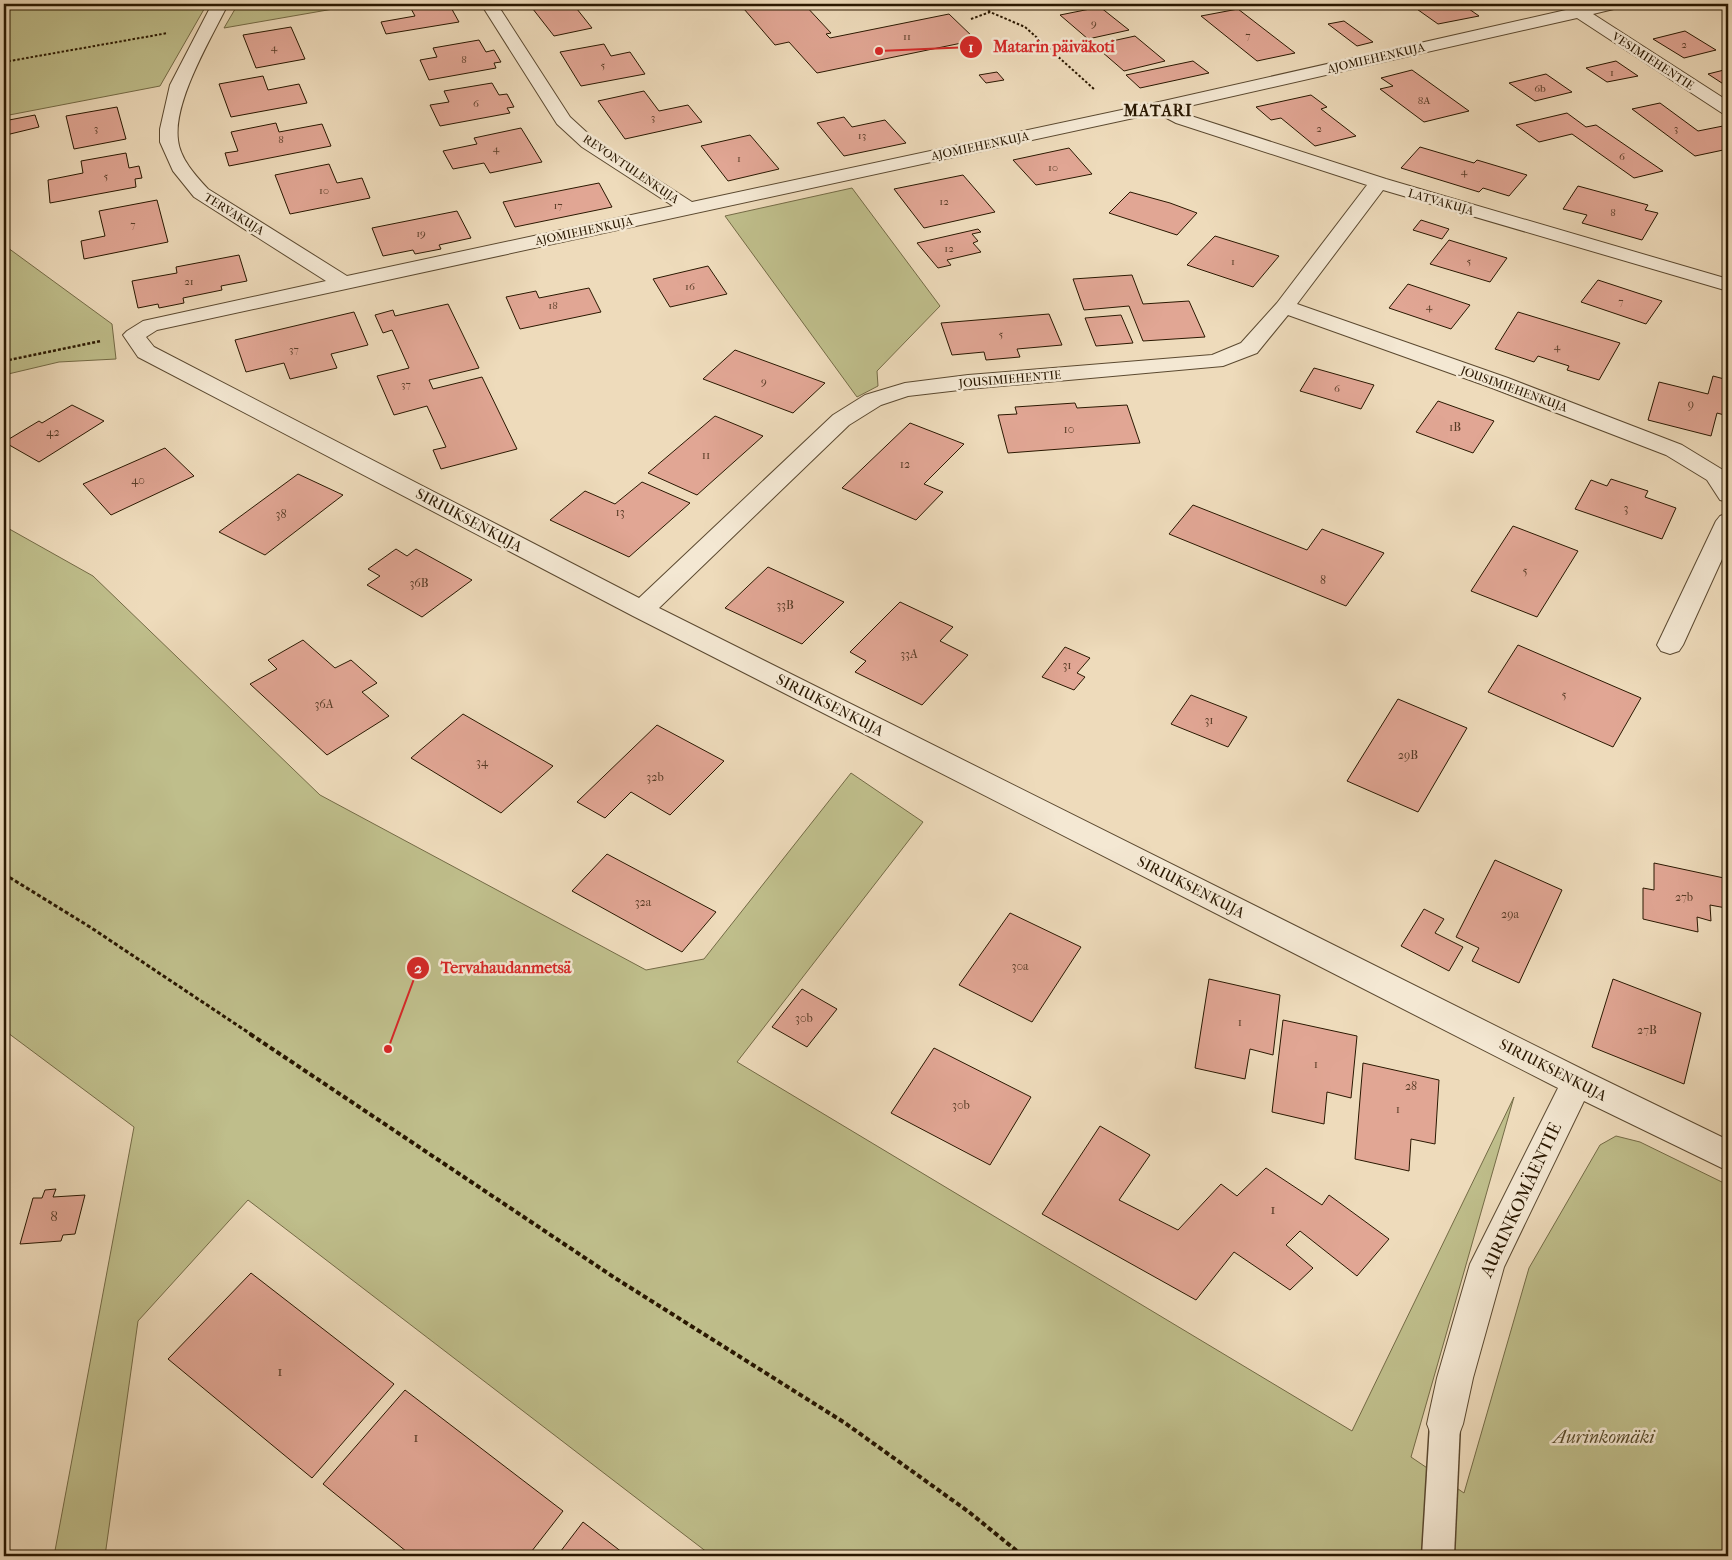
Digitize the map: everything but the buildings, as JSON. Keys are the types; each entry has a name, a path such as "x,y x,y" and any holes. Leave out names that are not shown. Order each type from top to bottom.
{"street":[{"name":"TERVAKUJA","path":"220,4 179,85 169,129 169,142 182,171 201,193 343,283"},
{"name":"REVONTULENKUJA","path":"489,4 563,120 588,143 690,209"},
{"name":"AJOMIEHENKUJA","path":"343,283 1122,115 1616,4"},
{"path":"1522,8 1542,21"},
{"name":"VESIMIEHENTIE","path":"1579,12 1728,109"},
{"name":"LATVAKUJA","path":"1158,107 1182,119 1379,183 1728,285"},
{"name":"JOUSIMIEHENTIE","path":"642,610 841,420 873,400 905,390 959,383 1215,362 1249,348 1284,307 1379,183"},
{"path":"134,335 150,326 343,283"},
{"name":"JOUSIMIEHENKUJA","path":"1284,307 1500,383 1674,450 1715,475 1728,495"},
{"name":"SIRIUKSENKUJA","path":"134,335 146,352 642,610 1577,1082 1728,1156"},
{"path":"1670,645 1728,520"},
{"name":"AURINKOMÄENTIE","path":"1445,1424 1455,1378 1487,1264 1577,1082"}],"lane":[{"name":"AURINKOMÄENTIE","path":"1438,1556 1445,1424"}],"path":[{"path":"982,4 990,12 1026,27 1122,115"},
{"path":"971,19 990,12"},
{"path":"4,62 209,26"},
{"path":"4,361 86,343 134,335"},
{"path":"4,874 90,927 615,1278 846,1423 969,1512 1023,1556"}],"green space":[{"path":"4,4 207,4 160,86 4,116"},
{"path":"238,4 362,4 224,28"},
{"path":"852,188 940,306 877,371 878,386 857,397 725,216"},
{"path":"4,245 112,324 116,359 59,362 4,375"},
{"name":"Aurinkomäki","path":"4,526 93,576 320,795 646,970 704,959 851,773 923,822 737,1062 1352,1431 1514,1097 1411,1457 1464,1493 1529,1268 1600,1145 1616,1136 1640,1142 1728,1185 1728,1423 1722,1442 1728,1445 1728,1556 712,1556 248,1200 138,1321 105,1556 54,1556 134,1127 4,1030"}],"place":[{"name":"Matarin päiväkoti","path":"879,51"},
{"name":"Tervahaudanmetsä","path":"388,1049"}],"district":[{"name":"MATARI","path":"1158,110"}]}
